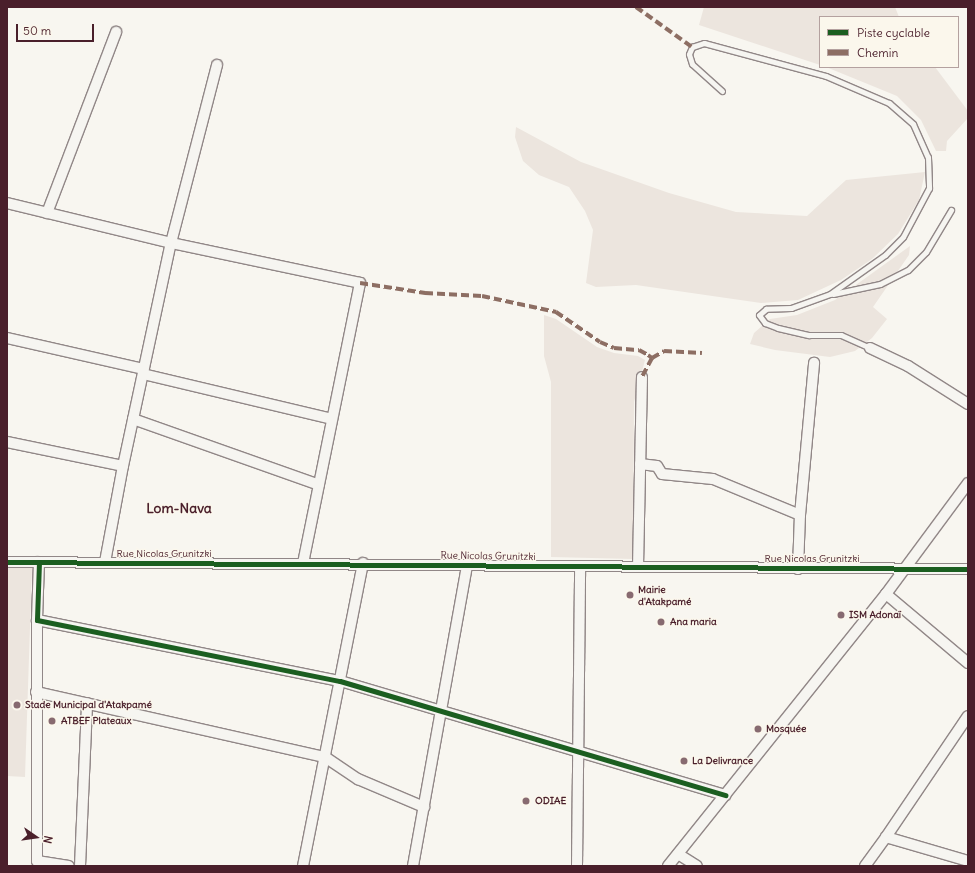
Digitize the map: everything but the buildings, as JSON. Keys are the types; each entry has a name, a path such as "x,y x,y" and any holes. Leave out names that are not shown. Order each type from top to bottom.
{"street":[{"path":"47,213 116,32"},
{"path":"105,562 123,466 171,243 217,65"},
{"path":"7,203 171,243 360,283 303,563"},
{"path":"7,338 332,419"},
{"path":"870,348 901,361 968,404"},
{"path":"798,569 800,515 814,363"},
{"path":"638,567 642,377"},
{"path":"133,419 318,485"},
{"path":"7,442 123,466"},
{"path":"640,464 657,466 662,474 723,482 800,515"},
{"path":"668,866 886,594 968,483"},
{"name":"Rue Nicolas Grunitzki","path":"7,562 363,563 798,569 968,569"},
{"path":"39,562 36,692 37,861 69,866"},
{"path":"303,866 363,563"},
{"path":"415,865 467,565"},
{"path":"577,866 580,566"},
{"path":"886,594 968,663"},
{"path":"37,620 340,681 577,749 726,795"},
{"path":"36,692 325,756 358,779 424,807"},
{"path":"80,866 87,704"},
{"path":"865,866 968,716"},
{"path":"886,837 968,861"},
{"path":"678,854 696,866"}],"lane":[{"path":"722,91 690,59 690,50 697,45 704,43 803,70 858,88 889,103 902,112 913,124 919,135 928,157 930,172 929,188 924,201 893,248 830,294"},
{"path":"870,348 841,335 793,333 771,326 760,318 760,313 766,309 791,308 830,294 880,284 908,270 926,252 951,210"}],"shaded area":[{"path":"704,7 895,7 899,16 819,16 819,65 699,25"},
{"path":"828,68 936,68 968,111 968,118 947,141 946,151 936,151 921,120 897,96"},
{"path":"516,127 581,162 669,193 736,212 807,216 846,180 925,172 919,200 898,234 872,259 841,280 798,300 761,303 636,285 596,287 586,283 593,230 585,211 569,187 539,175 523,161 515,137"},
{"path":"910,246 909,255 873,307 887,319 872,338 855,351 830,357 775,350 750,344 754,333 770,319 797,315 835,300"},
{"path":"544,315 556,319 597,347 614,353 638,356 645,360 634,402 633,559 551,557 551,382 544,356"},
{"name":"Stade Municipal d'Atakpamé","path":"7,567 32,568 25,777 7,776"}],"marked path":[{"path":"636,7 692,47"},
{"path":"360,283 425,293 482,296 556,312 600,342 614,348 639,350 652,358 642,377"},
{"path":"652,358 664,351 702,353"}],"cycle path":[{"path":"7,562 968,569"},
{"path":"39,562 37,620 340,681 726,795"}],"place":[{"name":"Mairie d'Atakpamé","path":"630,595"},
{"name":"ISM Adonaï","path":"841,615"},
{"name":"Ana maria","path":"661,622"},
{"name":"Stade Municipal d'Atakpamé","path":"17,705"},
{"name":"ATBEF Plateaux","path":"52,721"},
{"name":"Mosquée","path":"758,729"},
{"name":"La Delivrance","path":"684,761"},
{"name":"ODIAE","path":"526,801"}],"district":[{"name":"Lom-Nava","path":"179,508"}]}
